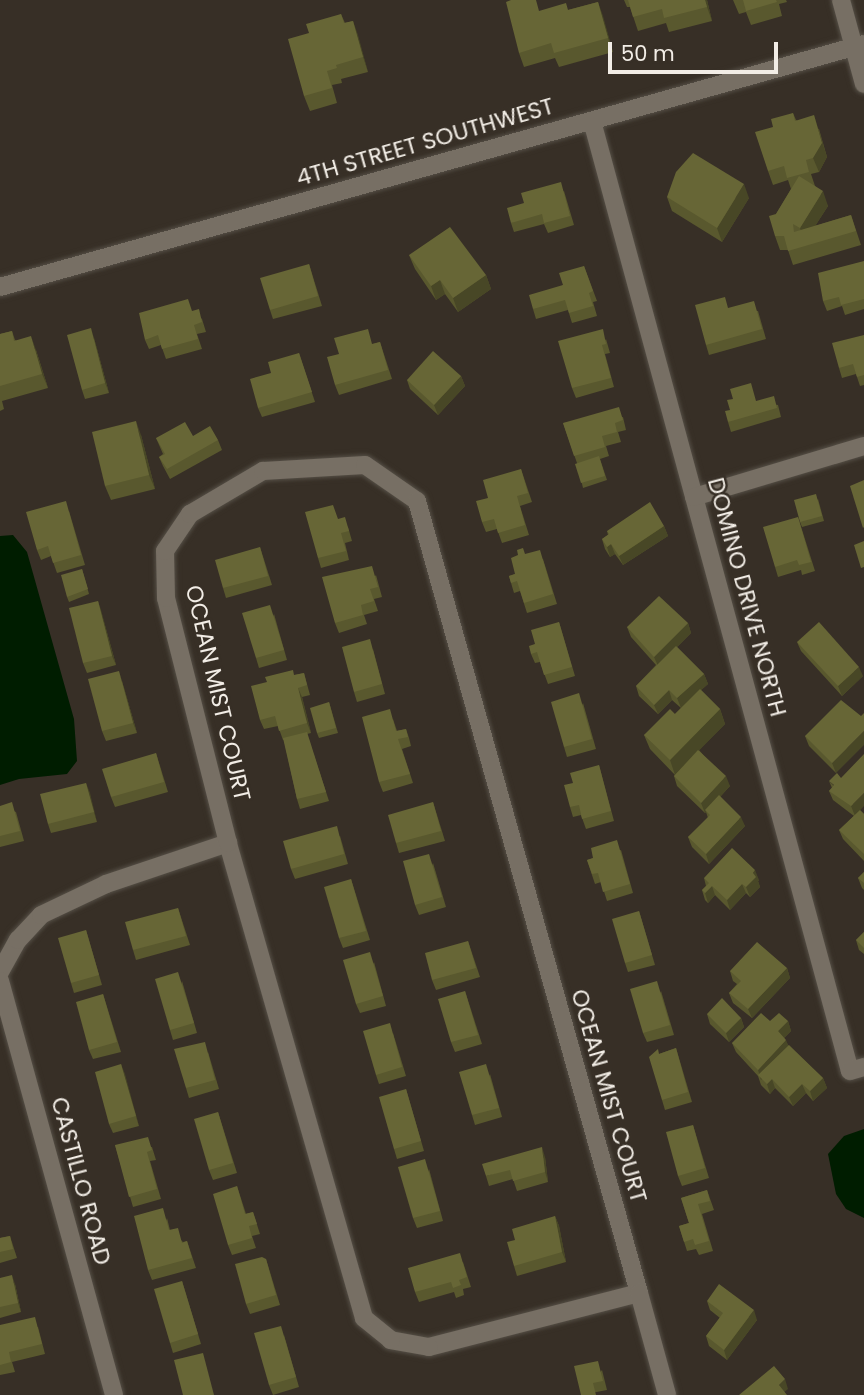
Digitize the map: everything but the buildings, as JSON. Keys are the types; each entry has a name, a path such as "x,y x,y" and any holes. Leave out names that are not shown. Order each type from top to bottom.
{"street":[{"path":"841,0 859,46 864,84"},
{"name":"4TH STREET SOUTHWEST","path":"0,288 859,46"},
{"name":"DOMINO DRIVE NORTH","path":"592,121 850,1071 864,1067"},
{"path":"694,496 864,446"},
{"name":"OCEAN MIST COURT","path":"639,1293 429,1348 391,1340 364,1318 228,844 166,598 165,551 190,514 262,471 365,465 417,501 639,1293 667,1395"},
{"path":"0,972 18,940 41,915 106,884 228,844"},
{"name":"CASTILLO ROAD","path":"0,981 114,1395"}],"shaded area":[{"path":"13,535 27,552 74,719 77,761 67,774 19,779 0,785 0,536"},
{"path":"864,1129 864,1218 846,1209 836,1194 828,1154 844,1136"}]}
